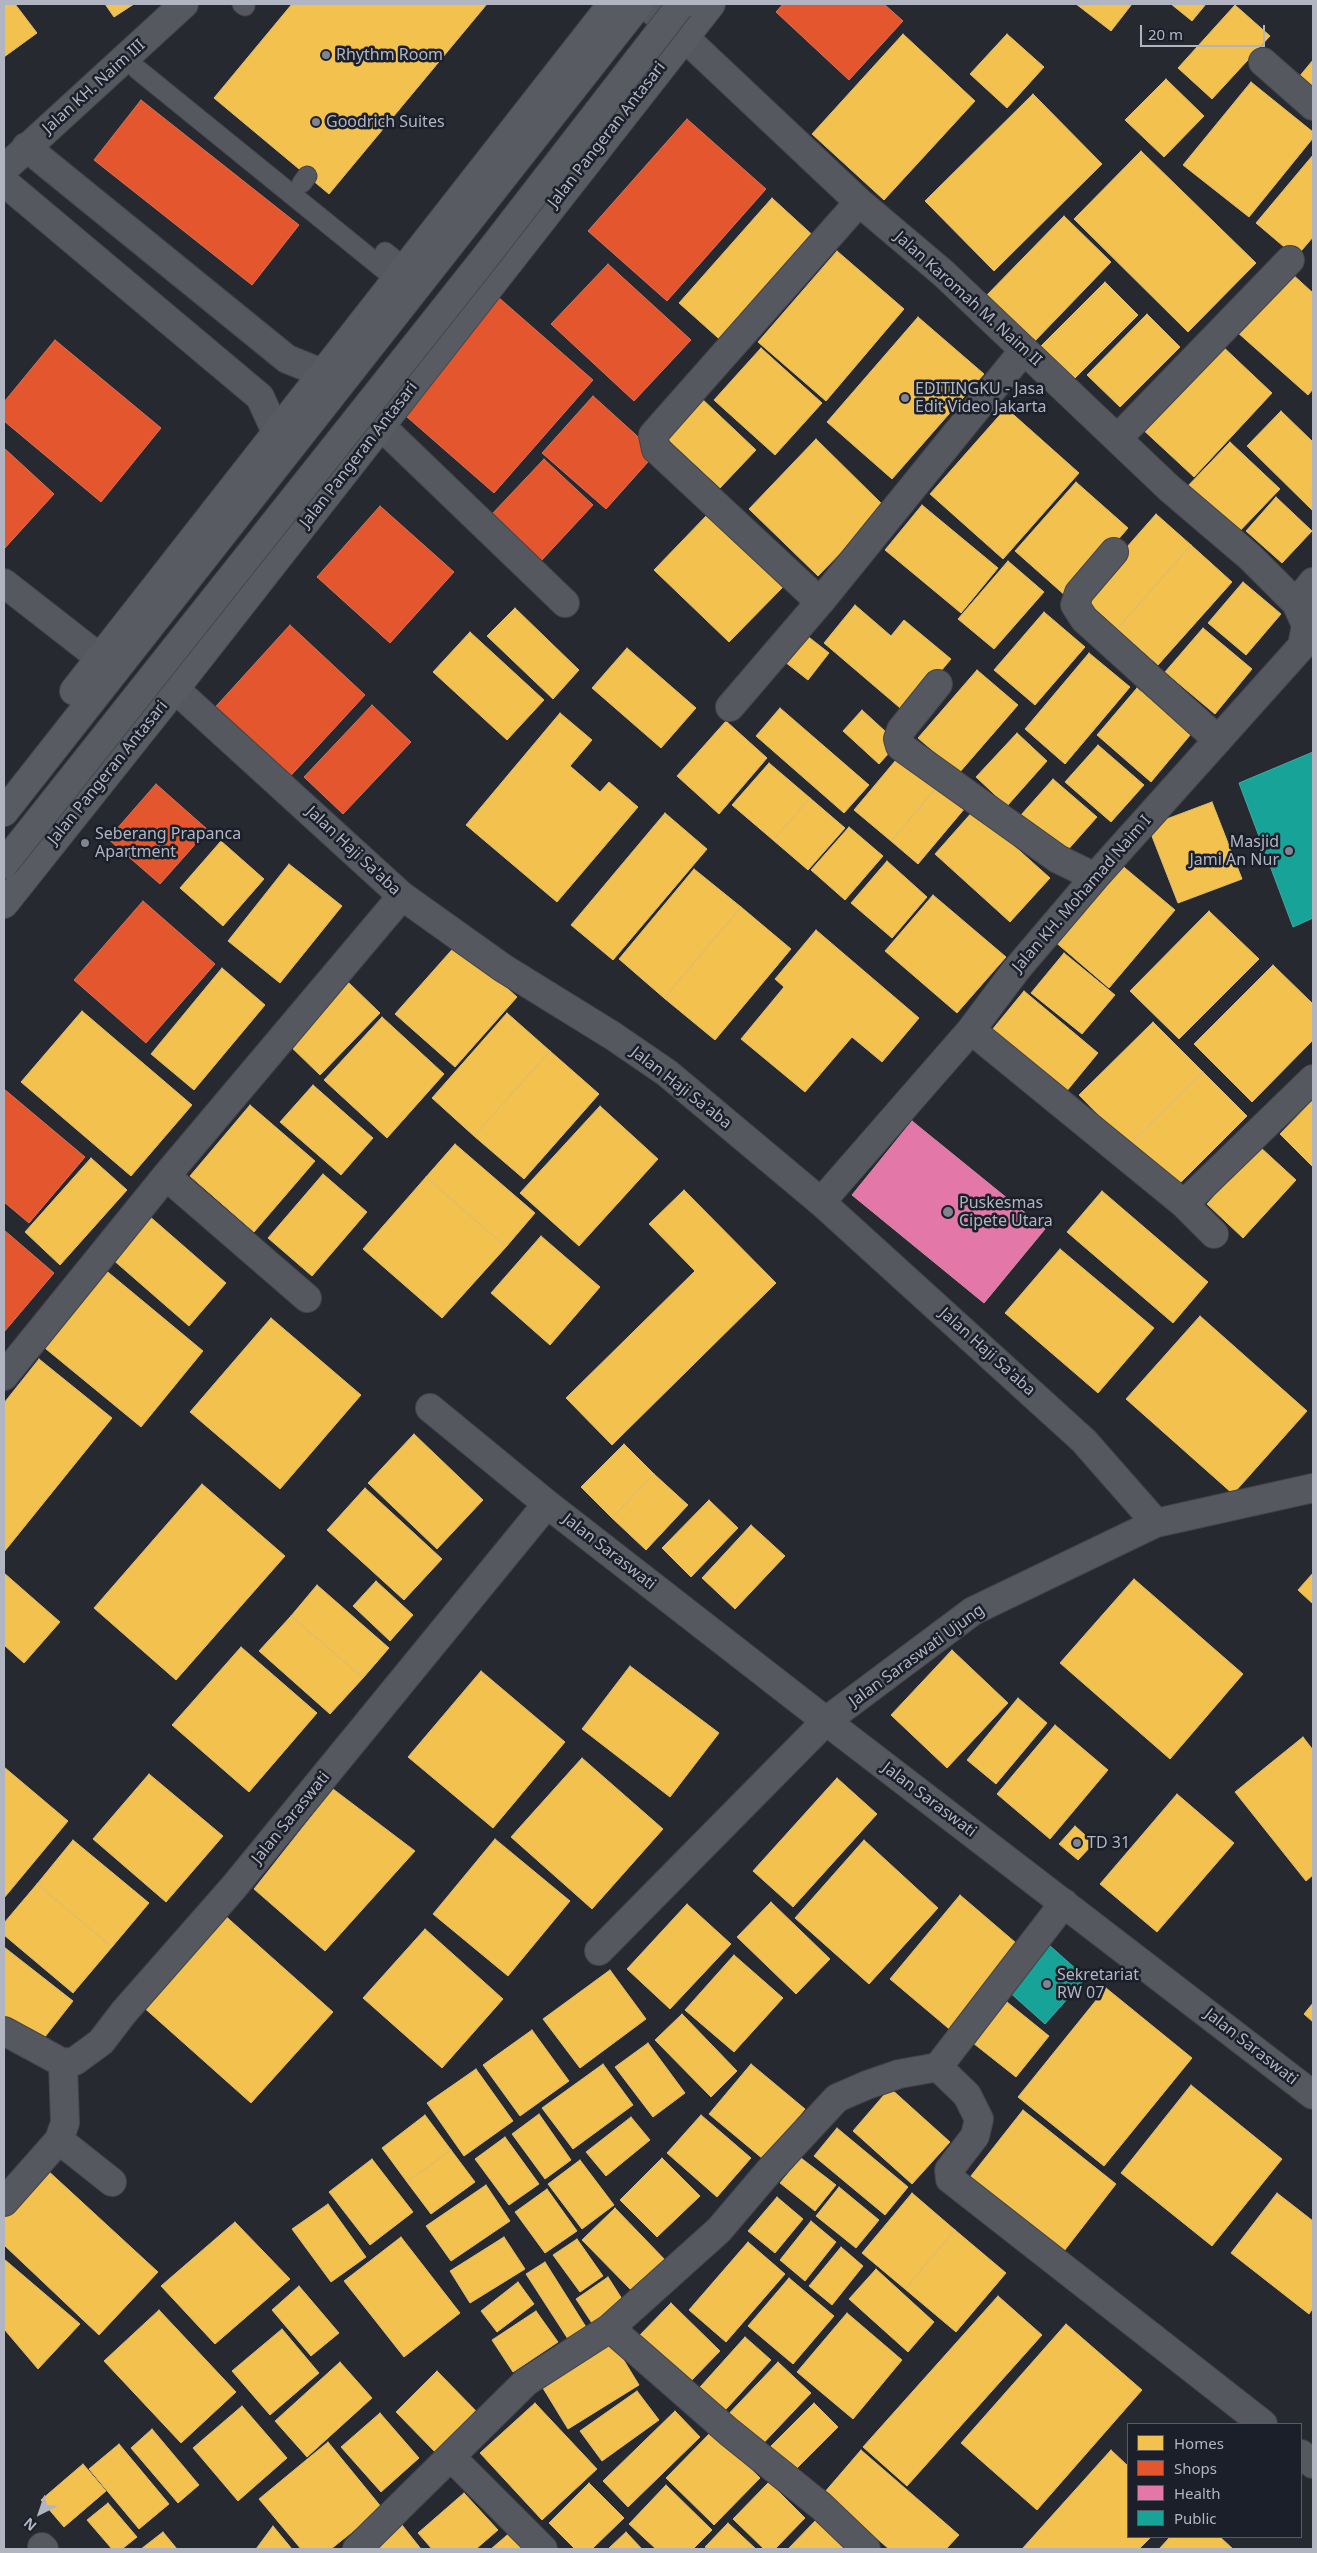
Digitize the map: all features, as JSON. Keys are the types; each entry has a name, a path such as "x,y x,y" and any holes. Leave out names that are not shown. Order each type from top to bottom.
{"main road":[{"path":"4,781 322,373 396,267 612,4"},
{"path":"4,812 639,4"},
{"path":"4,864 484,259 681,4"},
{"name":"Jalan Pangeran Antasari","path":"4,904 382,427 711,4"}],"street":[{"name":"Jalan KH. Naim III","path":"4,169 184,4"},
{"name":"Jalan Karomah M. Naim II","path":"645,4 684,37 859,202 943,273 1169,488 1250,557 1305,619"},
{"path":"1262,62 1313,106"},
{"path":"26,147 287,359 322,373"},
{"path":"4,182 260,397 276,432"},
{"path":"820,602 656,449 653,435 859,202"},
{"path":"1118,438 1290,260"},
{"path":"730,707 820,602 1024,350"},
{"path":"382,427 565,603"},
{"path":"1114,552 1079,593 1075,605 1084,619 1218,740"},
{"name":"Jalan KH. Mohamad Naim I","path":"821,1202 971,1030 1016,970 1095,877 1302,646 1305,619 1313,582"},
{"path":"4,583 100,658"},
{"path":"938,684 901,730 898,739 900,746 1058,859 1095,877"},
{"name":"Jalan Haji Sa'aba","path":"175,689 402,896 503,968 614,1036 667,1073 821,1202 1084,1441 1156,1523"},
{"path":"4,1376 166,1176 402,896"},
{"path":"971,1030 1184,1204 1214,1234"},
{"path":"1184,1204 1313,1079"},
{"path":"166,1176 307,1298"},
{"name":"Jalan Saraswati","path":"430,1408 547,1504 826,1722 1313,2095"},
{"name":"Jalan Saraswati Ujung","path":"599,1951 826,1722 973,1611 1156,1523 1313,1488"},
{"name":"Jalan Saraswati","path":"63,2063 75,2060 101,2042 124,2012 233,1888 547,1504"},
{"path":"357,2549 452,2458 526,2382 610,2328 719,2230 770,2170 836,2098 867,2084 899,2074 938,2067 1064,1903"},
{"path":"4,2031 63,2063 64,2123 59,2140 4,2202"},
{"path":"938,2067 967,2095 979,2119 974,2136 949,2170 950,2179 1262,2423"},
{"path":"59,2140 112,2182"},
{"path":"610,2328 729,2432 821,2506 866,2549"},
{"path":"1302,2455 1313,2464"},
{"path":"452,2458 543,2549"}],"lane":[{"path":"137,69 396,267"}],"building: Homes":[{"path":"4,4 15,4 37,33 4,57"},
{"path":"105,4 134,4 114,17"},
{"name":"Goodrich Suites","path":"292,4 487,4 329,194 214,98"},
{"path":"1076,4 1132,4 1111,31"},
{"path":"1171,4 1206,4 1192,21"},
{"path":"1235,5 1270,36 1212,99 1178,68"},
{"path":"903,34 975,101 884,200 812,134"},
{"path":"1007,34 1044,67 1007,108 970,74"},
{"path":"1313,60 1313,99 1294,83"},
{"path":"1166,79 1204,116 1164,157 1125,120"},
{"path":"1251,82 1313,132 1313,138 1249,217 1183,165"},
{"path":"1033,94 1102,164 994,271 925,201"},
{"path":"1141,151 1256,263 1188,332 1074,219"},
{"path":"1313,155 1313,237 1296,257 1256,223"},
{"path":"772,198 819,241 726,345 679,303"},
{"path":"1064,216 1111,262 1032,344 984,298"},
{"path":"837,251 904,309 826,401 758,342"},
{"path":"1290,272 1313,293 1313,389 1308,395 1237,332"},
{"path":"1105,282 1138,315 1070,383 1037,350"},
{"path":"1147,314 1180,347 1120,407 1087,375"},
{"name":"EDITINGKU - Jasa Edit Video Jakarta","path":"918,317 984,374 892,479 827,422"},
{"path":"1218,342 1272,393 1194,477 1139,426"},
{"path":"761,348 822,403 775,455 714,400"},
{"path":"699,396 756,450 720,488 663,435"},
{"path":"1006,408 1079,473 1003,559 930,494"},
{"path":"1281,411 1313,442 1312,510 1247,446"},
{"path":"816,439 885,507 818,576 749,509"},
{"path":"1230,442 1280,489 1234,537 1184,490"},
{"path":"1076,482 1128,528 1068,598 1015,551"},
{"path":"1276,497 1312,531 1282,563 1246,531"},
{"path":"922,505 998,568 961,613 885,550"},
{"path":"708,514 783,587 729,642 654,570"},
{"path":"1156,514 1191,545 1117,629 1082,598"},
{"path":"1191,545 1232,582 1158,665 1117,629"},
{"path":"1008,561 1044,592 994,649 958,619"},
{"path":"1243,582 1281,614 1246,655 1208,623"},
{"path":"855,605 891,636 904,620 951,659 906,713 824,643"},
{"path":"515,608 579,670 553,699 487,636"},
{"path":"1044,612 1085,647 1035,705 994,670"},
{"path":"1203,628 1252,669 1215,714 1165,672"},
{"path":"801,631 829,653 808,680 780,658"},
{"path":"470,632 544,700 507,740 433,672"},
{"path":"627,648 696,708 661,748 592,688"},
{"path":"1089,653 1130,687 1065,764 1025,729"},
{"path":"977,670 1018,705 959,773 918,738"},
{"path":"1137,688 1191,734 1151,782 1097,735"},
{"path":"780,708 869,785 844,813 756,736"},
{"path":"862,710 898,743 879,764 843,731"},
{"path":"560,713 592,740 570,766 600,792 609,782 638,807 557,902 466,825"},
{"path":"726,721 767,758 719,814 677,776"},
{"path":"1017,733 1047,761 1007,806 976,777"},
{"path":"1098,745 1144,785 1111,822 1065,782"},
{"path":"901,754 938,786 891,841 854,810"},
{"path":"769,763 810,798 773,840 732,805"},
{"path":"1053,779 1097,817 1065,853 1021,815"},
{"path":"938,786 965,808 918,864 891,841"},
{"path":"810,798 845,828 808,870 773,840"},
{"path":"1212,802 1242,879 1178,903 1148,826"},
{"path":"974,810 1050,878 1010,922 935,854"},
{"path":"665,813 707,849 613,960 571,925"},
{"path":"849,827 883,856 845,900 811,870"},
{"path":"221,841 264,879 223,926 180,888"},
{"path":"887,861 927,897 892,938 851,903"},
{"path":"1119,863 1175,910 1109,988 1053,940"},
{"path":"289,864 342,906 280,983 228,941"},
{"path":"694,869 741,907 664,998 619,959"},
{"path":"933,895 1006,957 957,1013 885,951"},
{"path":"741,907 791,949 715,1040 664,998"},
{"path":"1209,911 1259,959 1179,1039 1130,991"},
{"path":"816,930 919,1018 882,1062 852,1037 805,1092 741,1039 784,987 775,979"},
{"path":"457,944 517,997 455,1067 395,1014"},
{"path":"1064,953 1115,995 1082,1034 1031,993"},
{"path":"1273,965 1313,1004 1313,1040 1252,1102 1194,1044"},
{"path":"222,968 265,1005 194,1090 151,1054"},
{"path":"347,981 380,1013 320,1075 287,1043"},
{"path":"1024,991 1098,1053 1061,1098 987,1036"},
{"path":"82,1011 192,1105 131,1176 21,1082"},
{"path":"507,1013 550,1051 474,1136 432,1098"},
{"path":"382,1017 444,1074 387,1138 324,1080"},
{"path":"1153,1022 1203,1072 1129,1146 1079,1095"},
{"path":"550,1051 599,1094 524,1179 474,1136"},
{"path":"1203,1072 1247,1116 1173,1190 1129,1146"},
{"path":"313,1085 373,1138 341,1175 280,1122"},
{"path":"1313,1100 1313,1167 1280,1134"},
{"path":"250,1105 315,1161 254,1232 190,1176"},
{"path":"600,1106 658,1159 579,1246 520,1193"},
{"path":"455,1144 535,1213 506,1247 426,1177"},
{"path":"1259,1146 1296,1180 1243,1238 1207,1204"},
{"path":"91,1158 127,1190 60,1265 25,1232"},
{"path":"323,1174 367,1212 312,1276 268,1238"},
{"path":"426,1177 506,1247 442,1318 363,1249"},
{"path":"684,1190 776,1283 612,1445 566,1398 695,1271 649,1224"},
{"path":"1102,1191 1208,1282 1173,1323 1067,1232"},
{"path":"148,1215 226,1283 189,1326 111,1258"},
{"path":"541,1236 600,1287 550,1345 491,1293"},
{"path":"1060,1249 1154,1328 1098,1393 1005,1313"},
{"path":"103,1268 203,1351 141,1427 40,1344"},
{"path":"1200,1316 1307,1411 1233,1494 1126,1399"},
{"path":"271,1318 361,1395 280,1489 190,1412"},
{"path":"39,1359 112,1418 4,1552 4,1403"},
{"path":"414,1434 483,1500 437,1549 368,1483"},
{"path":"624,1444 654,1474 612,1518 581,1487"},
{"path":"654,1474 688,1505 646,1550 612,1518"},
{"path":"202,1484 285,1556 176,1680 94,1608"},
{"path":"365,1488 442,1559 404,1600 327,1530"},
{"path":"709,1500 738,1528 691,1577 662,1548"},
{"path":"751,1525 785,1556 735,1609 702,1578"},
{"path":"4,1573 60,1622 24,1663 4,1645"},
{"path":"1313,1573 1313,1604 1298,1590"},
{"path":"1134,1579 1243,1674 1170,1759 1060,1663"},
{"path":"376,1581 413,1615 390,1641 353,1606"},
{"path":"317,1585 389,1648 363,1678 291,1616"},
{"path":"291,1616 363,1678 330,1714 259,1651"},
{"path":"241,1647 317,1713 249,1792 172,1725"},
{"path":"952,1650 1008,1703 947,1768 891,1715"},
{"path":"630,1666 719,1733 670,1797 582,1729"},
{"path":"481,1671 565,1742 493,1828 408,1757"},
{"path":"1018,1698 1047,1723 996,1784 967,1760"},
{"path":"1055,1725 1108,1770 1050,1839 997,1794"},
{"path":"1303,1737 1313,1750 1313,1875 1306,1881 1235,1792"},
{"path":"582,1758 663,1829 592,1909 511,1837"},
{"path":"4,1767 68,1821 4,1898"},
{"path":"149,1774 223,1836 166,1902 93,1839"},
{"path":"837,1778 877,1814 793,1907 753,1871"},
{"path":"333,1789 415,1851 325,1951 254,1889"},
{"path":"1177,1794 1234,1843 1157,1932 1100,1884"},
{"name":"TD 31","path":"1075,1826 1094,1843 1078,1860 1059,1844"},
{"path":"495,1839 570,1901 508,1976 433,1914"},
{"path":"73,1840 149,1903 112,1947 37,1884"},
{"path":"864,1840 938,1908 869,1984 795,1918"},
{"path":"37,1884 112,1947 73,1993 4,1935 4,1923"},
{"path":"960,1895 1023,1949 954,2033 890,1979"},
{"path":"771,1902 830,1959 796,1994 737,1937"},
{"path":"687,1904 731,1944 670,2009 627,1969"},
{"path":"222,1913 333,2012 251,2103 141,2005"},
{"path":"425,1929 503,1999 442,2068 363,1998"},
{"path":"4,1947 73,2001 37,2047 4,2021"},
{"path":"734,1955 783,1998 734,2052 685,2010"},
{"path":"610,1970 646,2019 580,2068 543,2019"},
{"path":"1106,1988 1192,2058 1104,2166 1018,2097"},
{"path":"1007,2002 1049,2036 1016,2077 973,2043"},
{"path":"1313,2003 1313,2022 1304,2014"},
{"path":"682,2014 737,2071 711,2097 655,2040"},
{"path":"532,2030 569,2081 520,2116 483,2065"},
{"path":"648,2043 685,2093 653,2117 615,2067"},
{"path":"603,2064 633,2105 573,2149 542,2108"},
{"path":"751,2064 805,2109 763,2159 709,2114"},
{"path":"476,2069 513,2121 464,2156 427,2103"},
{"path":"1191,2085 1282,2159 1212,2246 1121,2173"},
{"path":"890,2088 950,2142 912,2184 853,2131"},
{"path":"1023,2110 1116,2184 1061,2255 967,2181"},
{"path":"539,2114 571,2160 545,2179 512,2134"},
{"path":"425,2115 451,2150 407,2182 382,2148"},
{"path":"701,2115 751,2158 717,2197 667,2153"},
{"path":"631,2117 650,2140 606,2176 586,2152"},
{"path":"837,2128 908,2187 885,2215 814,2156"},
{"path":"505,2137 539,2184 509,2205 475,2159"},
{"path":"451,2150 475,2182 431,2214 407,2182"},
{"path":"662,2158 700,2196 657,2237 620,2200"},
{"path":"801,2158 836,2185 815,2211 780,2183"},
{"path":"372,2159 413,2212 370,2245 329,2192"},
{"path":"580,2160 614,2205 582,2229 548,2184"},
{"path":"45,2168 158,2272 99,2335 4,2245 4,2212"},
{"path":"486,2185 510,2221 451,2261 426,2226"},
{"path":"839,2187 879,2220 856,2248 816,2216"},
{"path":"547,2189 577,2231 545,2253 515,2212"},
{"path":"912,2193 955,2230 905,2289 862,2253"},
{"path":"1277,2193 1313,2221 1313,2308 1309,2314 1231,2253"},
{"path":"777,2197 803,2219 775,2253 748,2231"},
{"path":"328,2204 366,2257 331,2282 292,2229"},
{"path":"615,2208 668,2263 635,2294 582,2240"},
{"path":"811,2221 836,2242 805,2281 780,2260"},
{"path":"235,2222 290,2279 215,2344 161,2286"},
{"path":"955,2230 1006,2273 956,2332 905,2289"},
{"path":"401,2237 460,2313 404,2357 344,2281"},
{"path":"504,2237 525,2269 470,2303 450,2271"},
{"path":"577,2239 603,2276 580,2292 553,2255"},
{"path":"748,2242 785,2274 726,2342 689,2310"},
{"path":"841,2247 863,2266 832,2305 809,2286"},
{"path":"4,2259 80,2324 38,2369 4,2329"},
{"path":"545,2262 586,2327 568,2339 526,2274"},
{"path":"876,2269 934,2322 908,2352 849,2299"},
{"path":"608,2277 624,2302 592,2323 576,2299"},
{"path":"789,2278 834,2316 793,2364 748,2326"},
{"path":"518,2282 534,2304 497,2332 481,2311"},
{"path":"299,2286 339,2333 311,2356 272,2310"},
{"path":"998,2296 1042,2335 907,2486 863,2447"},
{"path":"671,2303 720,2351 689,2383 639,2336"},
{"path":"159,2310 236,2392 181,2443 104,2361"},
{"path":"536,2311 558,2342 513,2372 492,2340"},
{"path":"847,2313 902,2360 853,2419 797,2372"},
{"path":"1066,2324 1142,2390 1037,2510 961,2443"},
{"path":"282,2329 319,2373 270,2415 232,2371"},
{"path":"609,2336 639,2385 568,2429 538,2380"},
{"path":"745,2337 771,2360 717,2419 692,2396"},
{"path":"340,2362 372,2398 307,2457 275,2421"},
{"path":"778,2362 811,2393 755,2452 722,2421"},
{"path":"437,2371 479,2414 438,2455 396,2412"},
{"path":"637,2391 659,2420 602,2461 580,2431"},
{"path":"535,2403 597,2469 542,2520 480,2453"},
{"path":"814,2403 838,2427 788,2477 764,2453"},
{"path":"242,2406 287,2458 238,2501 193,2448"},
{"path":"675,2411 700,2437 628,2507 603,2481"},
{"path":"380,2413 419,2458 381,2492 341,2447"},
{"path":"152,2429 199,2485 178,2503 131,2448"},
{"path":"712,2431 760,2478 714,2525 666,2478"},
{"path":"328,2442 382,2508 331,2549 301,2549 259,2499"},
{"path":"119,2444 169,2504 139,2529 89,2469"},
{"path":"861,2450 959,2535 946,2549 889,2549 824,2493"},
{"path":"1111,2450 1127,2465 1127,2538 1150,2538 1139,2549 1022,2549"},
{"path":"83,2464 106,2491 64,2527 41,2500"},
{"path":"769,2482 805,2518 775,2549 764,2549 733,2519"},
{"path":"589,2483 624,2518 592,2549 575,2549 549,2523"},
{"path":"666,2485 712,2530 693,2549 656,2549 629,2524"},
{"path":"464,2493 498,2530 476,2549 432,2549 418,2533"},
{"path":"108,2503 137,2537 122,2549 112,2549 87,2520"},
{"path":"817,2519 848,2549 788,2549"},
{"path":"728,2523 756,2549 708,2549 705,2547"},
{"path":"402,2525 421,2549 372,2549"},
{"path":"273,2526 292,2549 256,2549"},
{"path":"513,2530 530,2549 491,2549"},
{"path":"163,2532 177,2549 141,2549"},
{"path":"626,2532 642,2549 608,2549"},
{"path":"1169,2538 1221,2538 1233,2549 1159,2549"}],"building: Shops":[{"path":"783,4 884,4 903,21 849,80 776,12"},
{"path":"141,100 299,225 252,285 94,160"},
{"path":"687,119 766,189 667,301 588,231"},
{"path":"608,264 691,340 634,401 551,324"},
{"path":"498,297 593,380 494,493 399,410"},
{"path":"55,340 161,428 101,502 4,421 4,402"},
{"path":"593,396 656,453 606,509 542,453"},
{"path":"4,448 54,494 4,549"},
{"path":"544,459 593,505 541,561 492,514"},
{"path":"380,506 454,572 390,643 317,577"},
{"path":"290,625 365,695 284,783 209,714"},
{"path":"372,705 411,742 343,814 304,777"},
{"path":"156,784 208,830 160,884 108,839"},
{"path":"143,901 215,964 146,1043 74,980"},
{"path":"4,1089 85,1157 29,1223 4,1202"},
{"path":"4,1230 54,1273 4,1332"}],"building: Health":[{"name":"Puskesmas Cipete Utara","path":"912,1121 1045,1229 984,1303 852,1195"}],"building: Public":[{"name":"Masjid Jami An Nur","path":"1313,752 1313,918 1293,927 1239,783"},
{"name":"Sekretariat RW 07","path":"1048,1944 1086,1978 1045,2024 1007,1990"}],"place":[{"name":"Rhythm Room","path":"326,55"},
{"name":"Goodrich Suites","path":"316,122"},
{"name":"EDITINGKU - Jasa Edit Video Jakarta","path":"905,398"},
{"name":"Seberang Prapanca Apartment","path":"85,843"},
{"name":"Masjid Jami An Nur","path":"1289,851"},
{"name":"Puskesmas Cipete Utara","path":"948,1212"},
{"name":"TD 31","path":"1077,1843"},
{"name":"Sekretariat RW 07","path":"1047,1984"}]}
